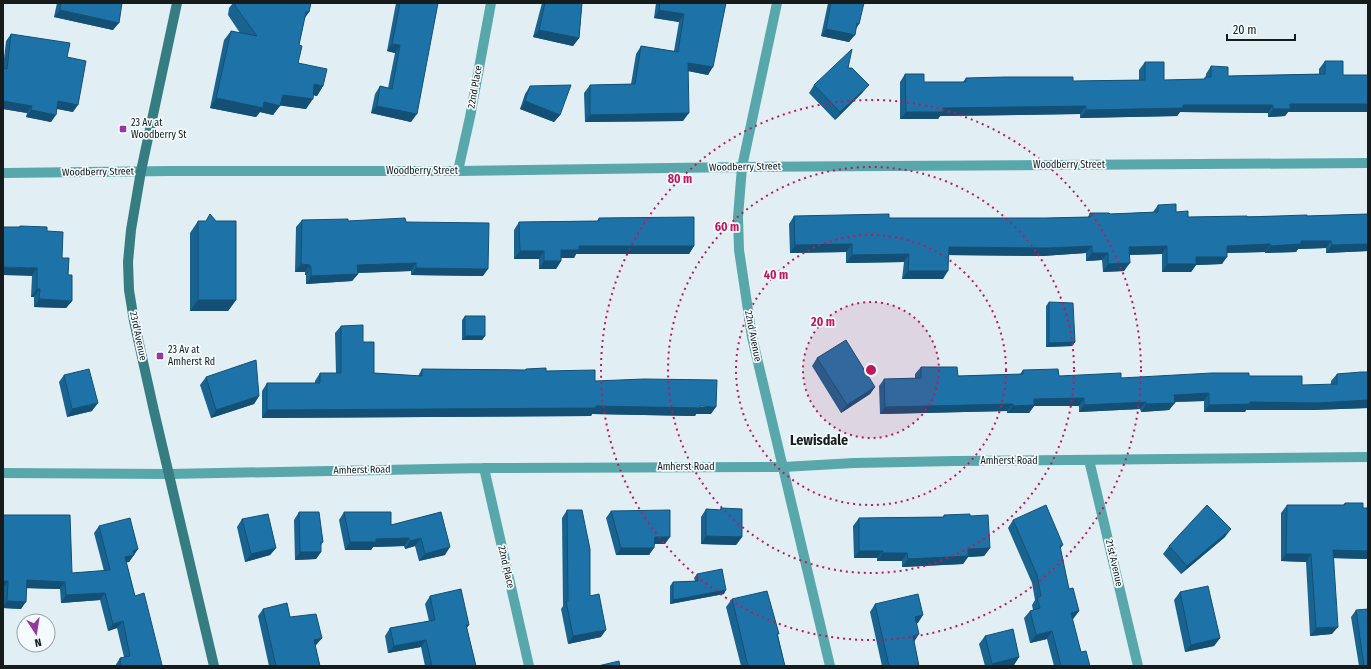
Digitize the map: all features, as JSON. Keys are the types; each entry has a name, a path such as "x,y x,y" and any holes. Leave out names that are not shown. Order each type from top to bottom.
{"street":[{"name":"23rd Avenue","path":"177,3 141,171 131,230 128,262 129,290 136,329 214,666"},
{"name":"22nd Place","path":"458,171 470,117 491,3"},
{"name":"22nd Avenue","path":"777,3 742,167 738,217 739,250 752,337 830,666"},
{"name":"Woodberry Street","path":"3,173 141,171 458,171 742,167 1368,163"},
{"name":"Amherst Road","path":"3,473 169,474 484,468 783,467 854,463 1368,457"},
{"name":"21st Avenue","path":"1089,460 1138,666"},
{"name":"22nd Place","path":"484,468 528,666"}],"building":[{"path":"61,3 122,3 119,23 60,10"},
{"path":"235,3 311,3 309,12 306,12 299,45 302,46 298,63 327,69 323,86 314,84 313,99 283,95 280,106 264,102 263,108 216,98 231,31 257,36 235,6"},
{"path":"400,3 438,3 417,114 377,106 380,86 392,89 400,45 392,44"},
{"path":"545,3 582,3 579,38 539,30"},
{"path":"660,3 726,3 713,67 688,63 689,113 590,115 590,85 635,84 641,46 678,52 684,14 659,10"},
{"path":"831,3 864,3 859,24 857,23 855,35 826,29"},
{"path":"11,34 70,43 67,57 86,61 78,105 58,101 56,115 31,110 32,106 3,101 3,68 7,69"},
{"path":"852,49 848,68 852,68 869,85 840,112 814,85"},
{"path":"1325,61 1343,61 1343,75 1368,75 1368,104 1290,104 1290,109 1273,109 1273,105 1183,105 1183,108 1086,110 1086,106 943,108 943,112 906,112 905,74 924,74 924,82 966,82 966,78 1005,77 1073,77 1073,81 1145,80 1145,62 1164,62 1164,80 1205,79 1205,77 1211,77 1211,66 1228,67 1228,76 1325,74"},
{"path":"571,85 560,115 525,101 530,86"},
{"path":"1176,204 1176,212 1188,211 1188,217 1368,214 1368,244 1332,245 1331,241 1301,241 1301,244 1227,246 1227,257 1196,257 1196,264 1167,264 1167,246 1129,247 1130,263 1108,264 1108,253 1092,253 1092,246 1048,248 949,247 948,271 908,271 909,254 852,255 852,244 795,245 794,216 889,214 889,218 1090,217 1090,213 1110,214 1158,212 1158,205"},
{"path":"210,214 216,221 236,221 236,300 198,300 198,221 206,221"},
{"path":"694,217 694,246 579,246 579,250 561,250 561,261 544,261 544,251 520,251 519,222 599,221 599,218"},
{"path":"405,218 406,222 489,223 488,269 416,268 416,263 357,265 358,274 311,276 310,265 301,264 302,220 348,219 348,221"},
{"path":"3,227 47,227 47,231 63,232 62,258 69,258 68,275 72,275 72,301 39,299 40,289 37,289 37,268 3,267"},
{"path":"1049,302 1073,303 1075,342 1049,343"},
{"path":"465,316 485,316 485,336 465,336"},
{"path":"363,325 363,342 374,342 374,373 422,376 422,369 526,370 546,368 546,371 595,370 595,381 644,379 717,380 716,407 596,406 596,408 267,410 267,383 320,383 320,373 341,373 341,326"},
{"path":"846,340 875,387 847,405 817,358"},
{"path":"256,360 259,396 216,410 206,377"},
{"path":"921,367 957,367 958,376 1023,374 1023,370 1058,369 1059,376 1121,373 1121,378 1212,373 1249,373 1249,376 1302,376 1302,385 1337,384 1337,374 1368,372 1368,400 1318,403 1250,402 1250,404 1209,405 1209,393 1174,395 1175,403 1146,404 1146,402 1084,405 1084,398 1034,399 1034,405 1013,406 1013,404 885,407 884,379 921,378"},
{"path":"89,369 98,403 72,409 64,375"},
{"path":"1345,503 1363,503 1363,508 1368,508 1368,551 1333,550 1338,627 1316,628 1311,554 1286,554 1287,505 1345,505"},
{"path":"1046,505 1063,545 1060,546 1069,589 1073,588 1079,611 1071,613 1081,652 1086,651 1090,666 1061,666 1052,631 1036,635 1030,611 1040,608 1037,598 1041,596 1037,575 1013,520"},
{"path":"1207,505 1231,529 1187,566 1169,546"},
{"path":"721,508 742,509 742,537 706,536 706,509 721,510"},
{"path":"567,510 582,510 590,549 590,596 599,594 606,630 573,636 566,601 568,601"},
{"path":"670,510 670,537 655,537 654,548 621,548 611,511"},
{"path":"299,512 319,512 323,542 321,542 321,552 300,552"},
{"path":"344,512 391,512 391,525 441,512 450,547 425,554 421,538 410,541 409,538 376,539 376,542 350,542"},
{"path":"268,514 276,548 251,554 242,519"},
{"path":"970,514 970,516 988,515 990,548 968,549 968,556 908,559 907,553 859,551 859,518 944,517 944,515"},
{"path":"3,515 70,515 72,573 110,570 99,526 130,518 138,549 133,551 134,555 125,557 135,596 144,593 162,665 121,666 120,658 130,656 123,621 113,624 105,593 66,595 65,582 27,580 26,602 7,601 8,581 3,581"},
{"path":"722,569 726,590 673,600 673,582 698,581 697,574"},
{"path":"1208,586 1220,638 1191,645 1180,592"},
{"path":"461,589 469,625 466,625 476,666 432,666 426,640 394,646 390,628 435,620 430,596"},
{"path":"767,591 779,634 777,634 785,666 748,666 732,599"},
{"path":"918,594 923,615 915,617 919,634 913,636 919,666 889,666 875,604"},
{"path":"287,603 290,617 316,614 322,638 314,640 320,666 276,666 263,609"},
{"path":"1368,609 1368,666 1364,666 1356,610"},
{"path":"1013,629 1019,657 992,664 985,636"},
{"path":"619,661 620,666 598,666"}],"place":[{"name":"23 Av at Woodberry St","path":"123,129"},
{"name":"23 Av at Amherst Rd","path":"160,356"}],"district":[{"name":"Lewisdale","path":"819,440"}]}
